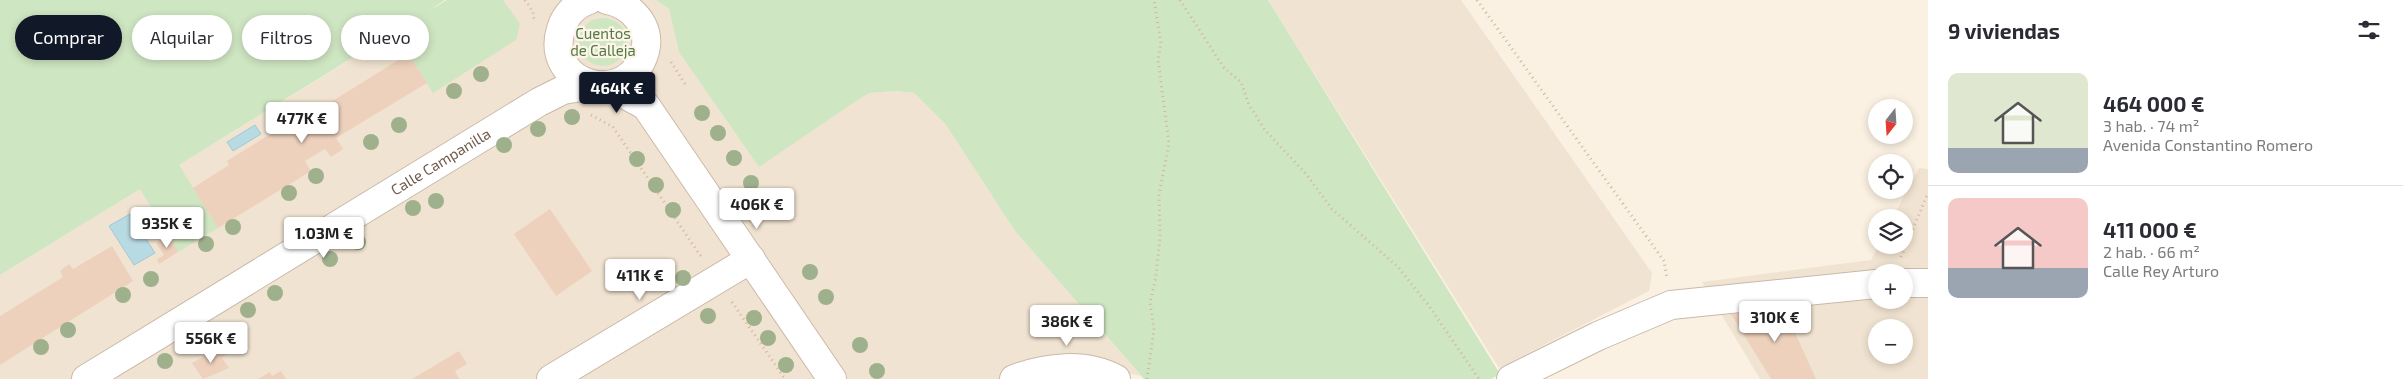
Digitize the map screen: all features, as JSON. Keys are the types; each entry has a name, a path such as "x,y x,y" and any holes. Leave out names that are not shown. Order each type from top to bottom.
{"street":[{"path":"607,0 619,2 631,10 640,21 645,35 645,50 640,64 646,106 832,379"},
{"path":"574,5 562,23 558,37 559,52 565,66 576,77 601,85 646,106"},
{"path":"546,98 559,52"},
{"name":"Calle Campanilla","path":"86,379 546,98 563,90 620,82 632,74 640,64"},
{"path":"551,379 751,259"},
{"path":"1913,278 1928,284"},
{"path":"1511,379 1598,336 1671,304 1868,285"},
{"path":"1014,379 1034,372 1076,367 1116,379"}],"path":[{"path":"526,0 533,12 534,26"},
{"path":"1147,379 1154,330 1150,302 1156,277 1160,236 1159,195 1169,143 1158,60 1161,43 1154,0"},
{"path":"1180,0 1224,68 1241,82 1249,105 1265,130 1306,174 1332,209 1398,267 1430,306 1479,379"},
{"path":"1477,0 1664,260 1671,304"},
{"path":"546,98 564,109 593,115 613,127 785,379"},
{"path":"1904,264 1928,193"}],"shaded area":[{"path":"447,0 656,0 669,9 679,52 853,103 870,93 895,91 914,93 946,125 1015,231 1141,376 1081,363 1014,374 998,379 0,379 0,275 349,60 429,60 429,15 423,15"},
{"path":"1268,0 1461,0 1652,273 1649,291 1499,368"},
{"path":"1919,168 1928,169 1928,379 1760,379 1702,282 1871,260 1874,254 1913,254 1913,209 1897,209 1903,199 1913,199 1913,179"}],"green space":[{"path":"0,0 445,0 427,12 447,0 503,0 520,24 516,40 433,93 412,60 429,60 429,15 341,15 341,60 349,60 179,165 218,228 178,252 140,189 0,275"},
{"path":"656,0 1268,0 1500,374 1491,379 1144,379 1015,231 946,125 914,93 895,91 870,93 759,167 679,52 669,9"},
{"name":"Cuentos de Calleja","path":"598,18 608,18 620,25 627,37 627,47 620,59 608,66 598,66 590,62 583,55 579,47 579,37 583,29 590,22"}],"water":[{"path":"255,125 261,134 233,151 227,142"},
{"path":"130,214 155,253 134,265 109,226"}],"building":[{"path":"398,60 412,60 427,83 336,138 343,149 331,157 325,149 305,161 311,171 218,228 193,188 229,165 227,161 283,126 286,130"},
{"path":"550,209 592,271 556,296 514,234"},
{"path":"169,235 178,252 159,264 157,259 164,255 156,243"},
{"path":"112,246 133,281 0,365 0,316 63,277 60,271 69,264 73,269"},
{"path":"1783,306 1816,379 1771,379 1731,314"},
{"path":"222,347 226,354 222,358 229,368 203,379 192,363"},
{"path":"459,351 467,364 455,371 459,379 412,379"},
{"path":"281,371 286,379 258,379 270,372 272,376"}]}
